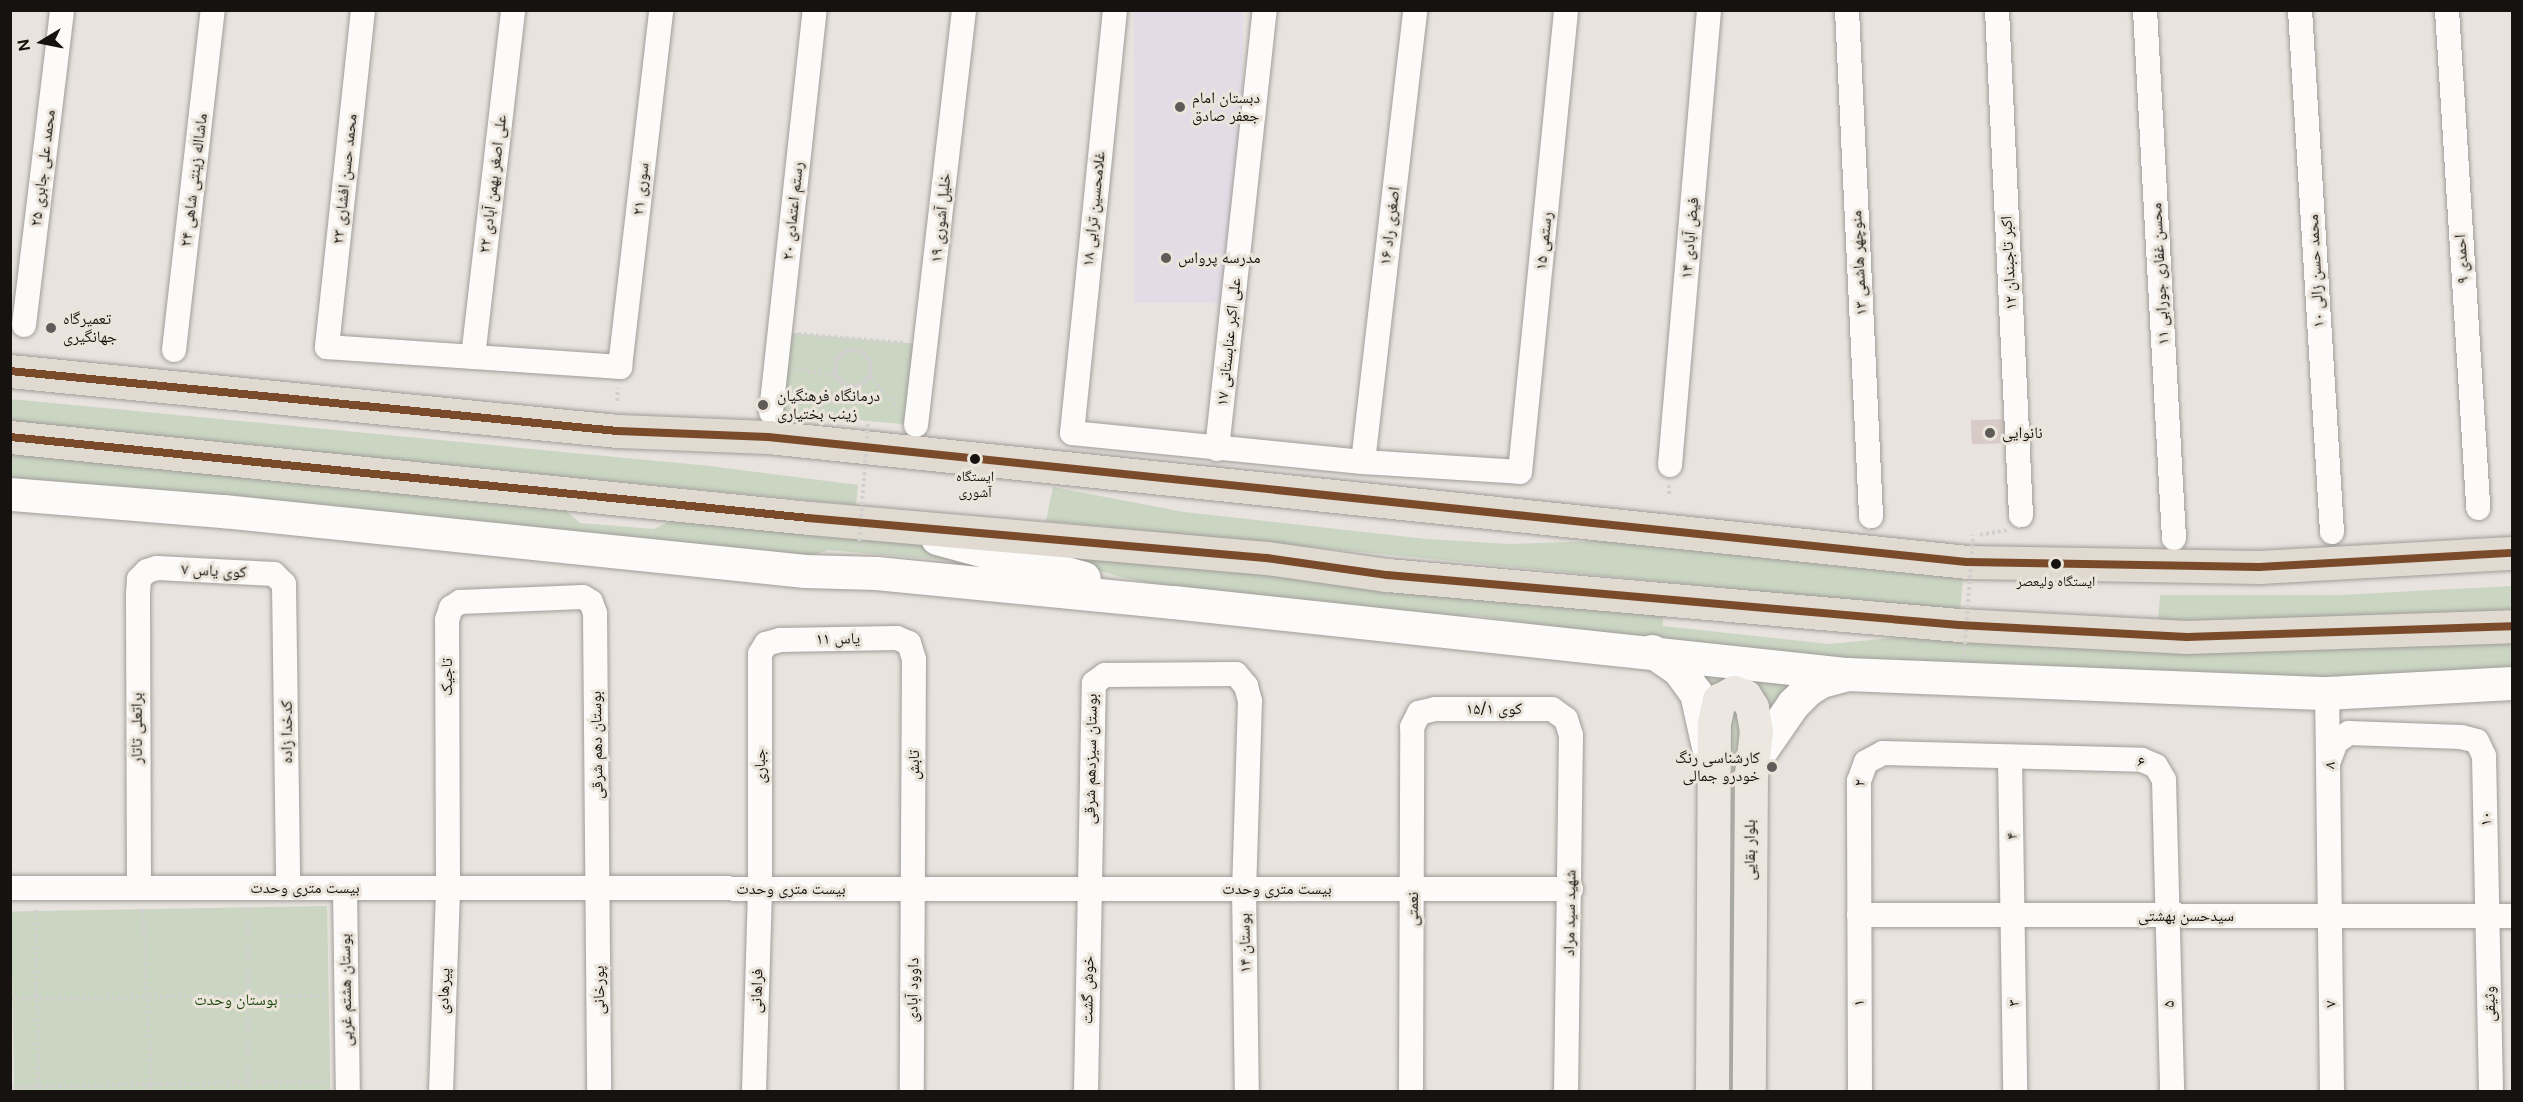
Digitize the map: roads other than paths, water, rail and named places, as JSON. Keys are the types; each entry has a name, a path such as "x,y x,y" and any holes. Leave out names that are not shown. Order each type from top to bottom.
{"highway":[{"path":"10,371 618,431 780,438 1967,562 2259,567 2512,553"},
{"path":"10,437 883,523 1268,558 1387,575 1959,625 2187,637 2512,626"}],"main road":[{"path":"10,494 223,511 805,571 876,573 1652,651 1857,674 1991,682 2327,693 2512,683"},
{"path":"883,523 1173,602"},
{"path":"1652,651 1679,670 1696,693 1703,712 1712,772"},
{"name":"بلوار بقایی","path":"1749,1092 1751,774 1755,759 1789,709 1807,690 1821,681 1857,674"},
{"path":"1712,1092 1712,772 1715,712 1726,694 1734,692 1745,696 1752,707 1755,759"}],"street":[{"name":"محمد علی جابری ۲۵","path":"24,325 62,10"},
{"name":"ماشااله زینتی شاهی ۲۴","path":"174,350 213,10"},
{"name":"محمد حسن افشاری ۲۳","path":"363,10 327,347 472,357"},
{"name":"علی اصغر بهمن آبادی ۲۲","path":"472,357 513,10"},
{"name":"سوری ۲۱","path":"472,357 621,367 661,10"},
{"name":"رستم اعتمادی ۲۰","path":"771,412 815,10"},
{"name":"خلیل آشوری ۱۹","path":"916,425 964,10"},
{"name":"غلامحسین ترابی ۱۸","path":"1115,10 1072,433 1217,449"},
{"name":"علی اکبر عنابستانی ۱۷","path":"1217,449 1265,10"},
{"name":"اصغری راد ۱۶","path":"1364,451 1415,10"},
{"name":"رستمی ۱۵","path":"1364,451 1520,472 1566,10"},
{"name":"فیض آبادی ۱۴","path":"1670,465 1709,10"},
{"name":"منوچهر هاشمی ۱۳","path":"1847,10 1871,516"},
{"name":"اکبر تاجبندان ۱۲","path":"1997,10 2014,523"},
{"name":"محسن غفاری جورابی ۱۱","path":"2145,10 2174,538"},
{"name":"محمد حسن زالی ۱۰","path":"2300,10 2332,531"},
{"name":"احمدی ۹","path":"2447,10 2478,508"},
{"path":"1217,449 1364,451"},
{"name":"کوی یاس ۷","path":"147,571 274,574 281,577"},
{"name":"براتعلی تاتار","path":"141,898 138,594 139,579 147,571"},
{"name":"کدخدا زاده","path":"281,577 286,609 288,888"},
{"name":"تاجیک","path":"448,890 447,620 451,608 460,602 583,597 591,602"},
{"name":"بوستان دهم شرقی","path":"591,602 595,613 599,888"},
{"name":"یاس ۱۱","path":"766,644 780,640 897,638 909,643"},
{"name":"تابش","path":"909,643 914,659 914,888"},
{"name":"جباری","path":"760,890 760,654 766,644"},
{"name":"بوستان سیزدهم شرقی","path":"1089,888 1094,683 1105,675 1236,674 1246,687"},
{"name":"بوستان ۱۴","path":"1246,687 1250,701 1244,888 1247,1092"},
{"path":"2327,693 2328,763"},
{"name":"کوی ۱۵/۱","path":"1412,727 1419,713 1435,709 1552,709 1566,719 1571,735"},
{"name":"نعمتی","path":"1411,1092 1412,727"},
{"name":"۸","path":"2329,916 2328,763 2336,742 2349,733 2460,737"},
{"name":"شهید سید مراد","path":"1566,1092 1571,889 1571,735"},
{"name":"۱۰","path":"2460,737 2477,741 2484,756 2501,916"},
{"name":"۲","path":"1859,915 1859,781 1866,762 1883,753 2010,756"},
{"name":"۴","path":"2010,756 2014,915"},
{"name":"۶","path":"2010,756 2142,760 2156,766 2164,780 2167,916"},
{"name":"بیست متری وحدت","path":"10,888 141,898 288,888 448,890 599,888 760,890 914,888 1571,889"},
{"name":"بوستان هشتم غربی","path":"339,1086 345,888"},
{"name":"پورخانی","path":"599,888 600,1092"},
{"name":"داوود آبادی","path":"912,1092 914,888"},
{"name":"خوش گشت","path":"1086,1092 1089,888"},
{"name":"پیرهادی","path":"441,1092 448,890"},
{"name":"فراهانی","path":"754,1092 760,890"},
{"name":"سیدحسن بهشتی","path":"1859,915 2501,916"},
{"name":"۱","path":"1859,915 1860,1092"},
{"name":"۳","path":"2014,915 2014,1092"},
{"name":"۵","path":"2167,916 2172,1092"},
{"name":"۷","path":"2329,916 2332,1092"},
{"name":"وثیقی","path":"2491,1092 2501,916"}],"place":[{"name":"دبستان امام جعفر صادق","path":"1180,107"},
{"name":"مدرسه پرواس","path":"1166,258"},
{"name":"تعمیرگاه جهانگیری","path":"51,328"},
{"name":"درمانگاه فرهنگیان زینب بختیاری","path":"763,405"},
{"name":"نانوایی","path":"1990,433"},
{"name":"ایستگاه آشوری","path":"975,459"},
{"name":"ایستگاه ولیعصر","path":"2056,564"},
{"name":"کارشناسی رنگ خودرو جمالی","path":"1772,767"}],"park label":[{"name":"بوستان وحدت","path":"236,1000"}]}
